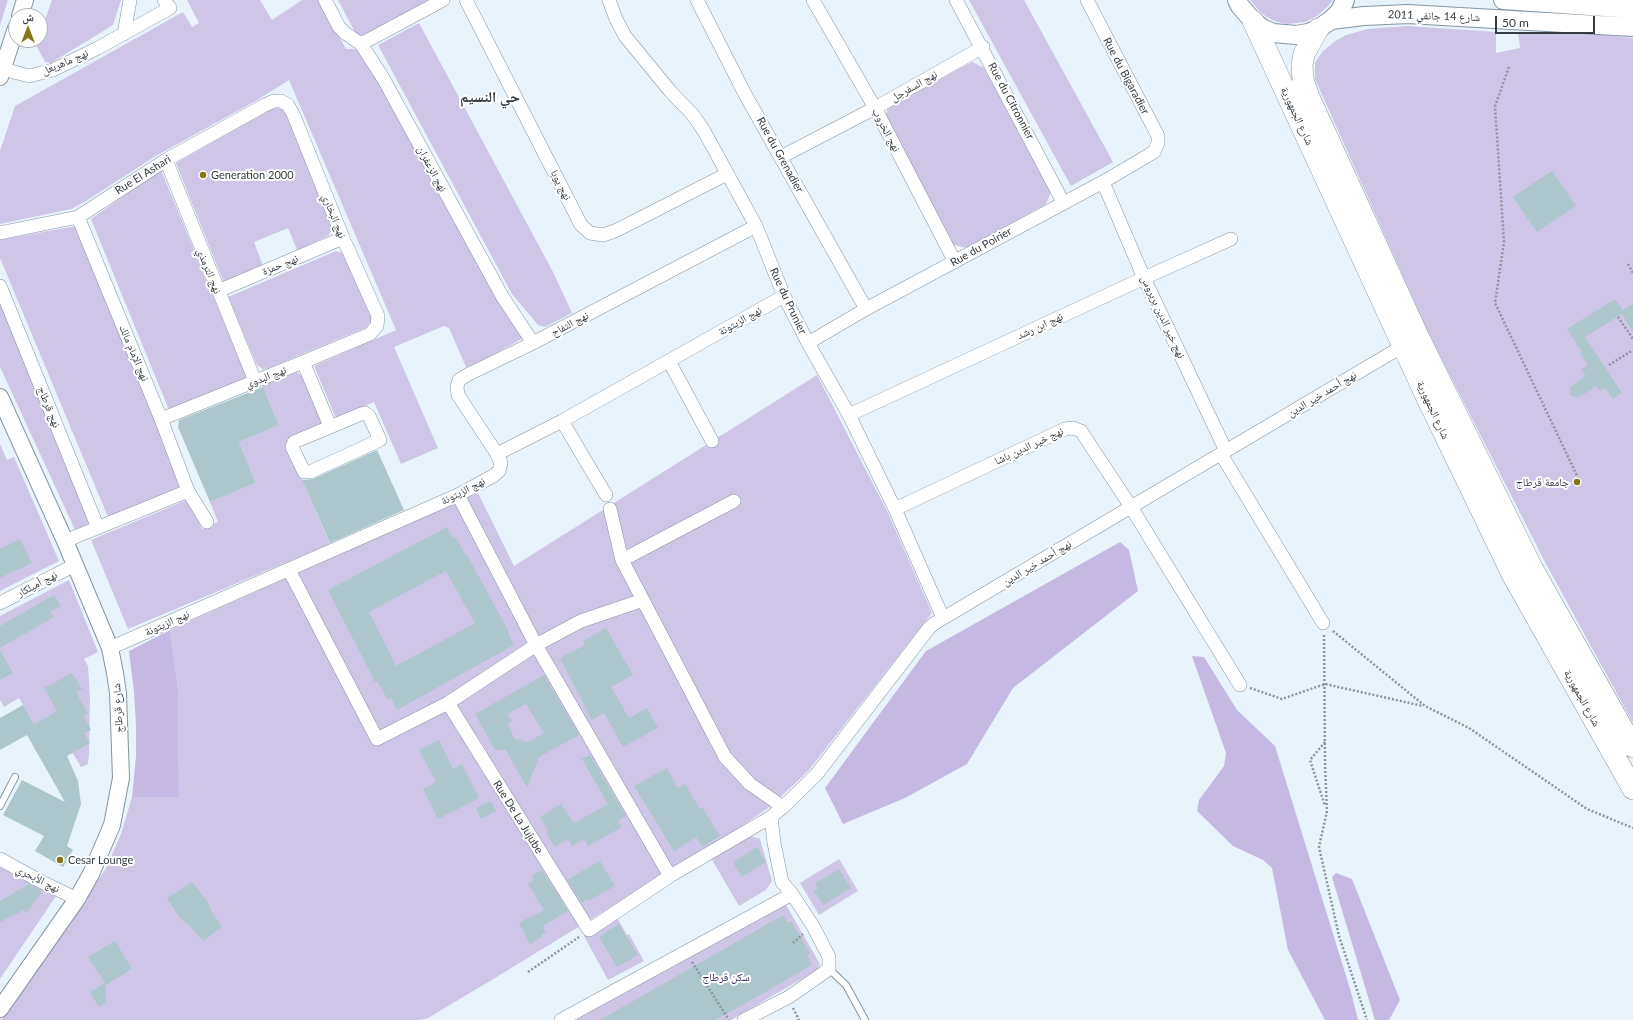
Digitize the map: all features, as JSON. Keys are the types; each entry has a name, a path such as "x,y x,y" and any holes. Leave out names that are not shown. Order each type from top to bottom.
{"highway":[{"name":"شارع الجمهورية","path":"1241,7 1512,574 1633,789"},
{"name":"شارع الجمهورية","path":"1325,25 1304,54 1302,65 1303,80 1309,97 1419,338 1532,568 1633,747"}],"main road":[{"path":"1325,25 1340,11 1345,0"},
{"path":"1502,0 1633,9"},
{"name":"شارع 14 جانفي 2011","path":"1241,7 1273,33 1284,35 1308,33 1325,25 1364,16 1408,14 1633,27"}],"street":[{"path":"124,34 130,0"},
{"name":"نهج ماهربعل","path":"1,73 29,76 53,70 124,34 170,8 164,0"},
{"name":"نهج الزعفران","path":"325,0 340,27 345,33 361,44 405,117 502,296 533,343"},
{"path":"361,44 443,0"},
{"name":"نهج يوبا","path":"466,0 581,225 590,233 602,235 615,231 727,174"},
{"name":"Rue du Prunier","path":"609,0 625,36 670,91 693,115 704,131 756,226 784,296 808,343 849,415 895,509 943,618"},
{"name":"Rue du Grenadier","path":"697,0 746,96 866,309"},
{"name":"نهج الخروب","path":"813,0 875,108 955,262"},
{"name":"Rue du Citronnier","path":"956,0 1063,202"},
{"name":"Rue du Bigaradier","path":"1087,0 1158,136 1158,143 1154,152"},
{"name":"نهج السفرجل","path":"781,157 875,108 982,47"},
{"path":"1,73 9,48"},
{"name":"Rue El Ashari","path":"0,233 78,216 166,160 265,105 274,101 281,101"},
{"name":"نهج البخاري","path":"281,101 288,105 294,116 342,238 378,316 377,326 370,334"},
{"name":"Rue du Poirier","path":"808,343 866,309 1063,202 1103,182 1154,152"},
{"name":"نهج الترمذي","path":"166,160 255,381"},
{"name":"نهج خير الدين بربروس","path":"1103,182 1144,278 1223,453"},
{"name":"نهج الإمام مالك","path":"78,216 161,419 188,491 207,522"},
{"name":"نهج التفاح","path":"497,454 458,396 457,387 459,380 533,343 756,226"},
{"name":"نهج حمزة","path":"218,291 342,238"},
{"name":"نهج ابن رشد","path":"849,415 1231,239"},
{"name":"نهج قرطاج","path":"0,286 98,528"},
{"name":"نهج الزيتونة","path":"110,648 458,495 493,476 499,471 501,463 497,454 562,421 784,296"},
{"name":"نهج البدوي","path":"161,419 370,334"},
{"name":"نهج أحمد خير الدين","path":"589,930 670,876 771,817 783,807 816,775 929,628 943,618 1403,346"},
{"path":"669,361 712,440"},
{"path":"304,362 330,426"},
{"name":"شارع قرطاج","path":"0,397 65,541 110,648 118,693 121,778 112,825 98,860 78,898 0,1009"},
{"path":"365,413 369,416 380,440 310,472 304,472 292,447 293,443 330,426 365,413"},
{"path":"562,421 606,495"},
{"name":"نهج خير الدين باشا","path":"895,509 1065,429 1073,428 1081,431 1085,436 1131,507"},
{"path":"1223,453 1324,623"},
{"path":"65,541 188,491"},
{"path":"458,495 536,645 670,876"},
{"path":"622,560 734,501"},
{"path":"1131,507 1240,685"},
{"path":"610,509 622,560 725,757 750,784 783,807"},
{"name":"نهج أميلكار","path":"0,603 75,565"},
{"path":"289,570 377,739 448,703 536,645 581,621 643,600"},
{"name":"Rue De La Jujube","path":"448,703 589,930"},
{"path":"744,1020 789,997 829,969 829,957 813,926 792,894 782,882 774,843 771,817"},
{"name":"نهج الأبحري","path":"0,859 38,880 78,898"},
{"path":"561,1020 792,894"}],"lane":[{"path":"0,806 15,777"},
{"path":"829,969 846,985 865,1020"}],"path":[{"path":"1509,67 1495,106 1504,242 1494,303 1581,484"},
{"path":"1628,264 1633,272"},
{"path":"1618,317 1633,339"},
{"path":"1609,365 1633,350"},
{"path":"1324,623 1327,810 1319,847 1339,936 1367,1020"},
{"path":"1324,623 1425,706 1469,728 1587,809 1633,828"},
{"path":"1240,685 1282,699 1325,684 1425,706"},
{"path":"1325,742 1310,760 1327,810"},
{"path":"528,972 589,930"},
{"path":"685,951 729,1020"}],"green space":[{"path":"0,0 8,0 0,25"},
{"path":"52,0 121,0 113,25 51,63 45,62 38,48 48,48 48,11"},
{"path":"187,0 260,0 272,20 302,0 319,0 346,49 358,49 375,77 500,304 527,336 467,369 449,328 444,326 394,347 438,448 401,464 374,402 336,418 314,366 396,330 289,80 259,99 154,157 71,209 0,224 0,151 15,106 183,12 192,27 199,23"},
{"path":"338,0 435,0 366,36 356,34"},
{"path":"969,0 1024,0 1113,162 1071,186"},
{"path":"1250,0 1333,0 1317,16 1305,22 1288,24 1277,22 1267,17 1260,12"},
{"path":"419,23 553,272 572,313 545,327 538,325 512,294 378,45"},
{"name":"جامعة قرطاج","path":"1407,26 1496,32 1496,53 1520,48 1518,32 1594,34 1633,38 1633,723 1545,562 1428,332 1315,79 1315,63 1322,52 1334,42 1346,35 1368,29"},
{"path":"972,62 984,68 1051,192 1046,204 966,248 952,244 885,116 889,106"},
{"path":"278,105 286,111 334,226 328,236 297,250 288,228 254,242 263,266 224,283 176,163"},
{"path":"161,170 247,378 169,410 91,219"},
{"path":"76,226 182,479 178,488 108,517 0,258 0,240"},
{"path":"336,251 346,254 373,318 367,327 264,370 257,365 228,297"},
{"path":"0,295 94,527 77,534 0,367"},
{"path":"295,371 304,377 323,420 320,428 286,443 330,544 128,629 91,540 189,499 202,529 218,522 210,502 256,483 239,442 279,425 262,385"},
{"path":"817,375 888,513 932,613 808,771 771,806 727,836 428,1018 420,1020 0,1020 105,870 121,834 132,797 179,797 178,689 170,630 478,493 514,566"},
{"path":"0,444 7,460 14,457 59,561 0,591"},
{"path":"69,580 98,652 84,659 88,666 90,697 89,753 88,764 81,767 50,715 34,724 19,698 4,707 0,700 0,616"},
{"path":"751,836 760,839 772,881 766,890 739,906 711,858"},
{"path":"839,859 858,891 819,915 800,883"},
{"path":"0,861 56,896 0,979"},
{"name":"سكن قرطاج","path":"780,901 786,905 820,964 817,970 731,1020 574,1020"},
{"path":"617,918 627,935 629,934 644,961 608,980 584,936"}],"shaded area":[{"path":"1120,542 1129,550 1138,591 1013,688 967,764 905,798 843,824 825,788 926,651"},
{"path":"170,630 178,689 179,797 132,797 136,756 136,724 129,651"},
{"path":"1192,656 1204,657 1237,710 1275,746 1351,992 1358,1020 1325,1020 1288,950 1272,868 1263,860 1233,846 1197,811 1199,800 1224,766 1226,753"},
{"path":"1336,873 1352,879 1400,1000 1389,1020 1375,1020 1332,877"}],"building":[{"path":"1552,171 1576,206 1537,232 1513,197"},
{"path":"1615,299 1623,310 1633,304 1633,332 1622,314 1585,337 1622,393 1613,399 1605,388 1600,391 1596,386 1578,398 1570,395 1571,391 1569,388 1586,376 1581,370 1588,365 1580,353 1582,352 1567,329"},
{"path":"263,387 279,425 239,442 256,483 210,502 178,427 179,420"},
{"path":"377,450 404,510 330,543 302,480 313,479"},
{"path":"447,527 453,538 456,537 465,554 466,553 509,632 508,633 514,645 397,710 391,698 388,700 377,681 375,682 328,590","holes":["446,571 475,623 396,666 369,612"]},
{"path":"20,539 32,563 0,578 0,549"},
{"path":"54,595 61,606 50,612 54,617 0,648 0,626"},
{"path":"606,628 633,675 611,687 629,718 647,708 658,728 623,747 604,713 592,720 560,658 585,645 583,641"},
{"path":"0,650 13,673 0,680"},
{"path":"72,673 82,689 76,692 88,714 83,716 91,730 84,733 90,743 67,756 78,781 81,804 67,846 73,850 63,867 35,851 44,836 3,815 22,780 65,802 27,735 0,750 0,718 23,705 34,724 57,711 44,688"},
{"path":"544,675 579,735 539,757 527,788 506,750 495,750 475,714","holes":["526,704 544,733 528,742 515,739 507,724 512,721 507,714"]},
{"path":"439,740 453,769 462,764 479,798 438,819 423,789 436,782 419,750"},
{"path":"590,755 626,816 618,820 622,827 588,846 584,839 572,846 568,839 555,847 546,832 548,831 540,817 561,804 574,823 608,804 582,759"},
{"path":"667,768 678,788 685,784 700,809 702,807 720,836 702,847 696,837 674,851 634,786"},
{"path":"491,801 496,811 481,819 476,808"},
{"path":"757,847 766,862 742,877 733,862"},
{"path":"600,861 615,886 588,901 587,899 582,903 567,880"},
{"path":"839,869 851,888 823,905 814,891 818,889 815,883"},
{"path":"542,870 568,911 543,926 546,932 541,935 542,937 530,944 519,923 544,910 528,884 534,880 531,876"},
{"path":"192,882 207,901 222,927 203,941 190,926 179,917 167,898"},
{"path":"29,884 42,891 26,914 24,910 0,922 0,901"},
{"name":"سكن قرطاج","path":"783,915 788,923 791,921 810,953 807,955 812,965 741,1006 715,1020 600,1020"},
{"path":"619,924 638,955 617,967 599,937"},
{"path":"115,941 132,969 106,985 106,1003 99,1007 90,992 105,983 88,957"}],"place":[{"name":"Generation 2000","path":"203,175"},
{"name":"جامعة قرطاج","path":"1577,482"},
{"name":"Cesar Lounge","path":"60,860"}],"district":[{"name":"حي النسيم","path":"490,97"}]}
